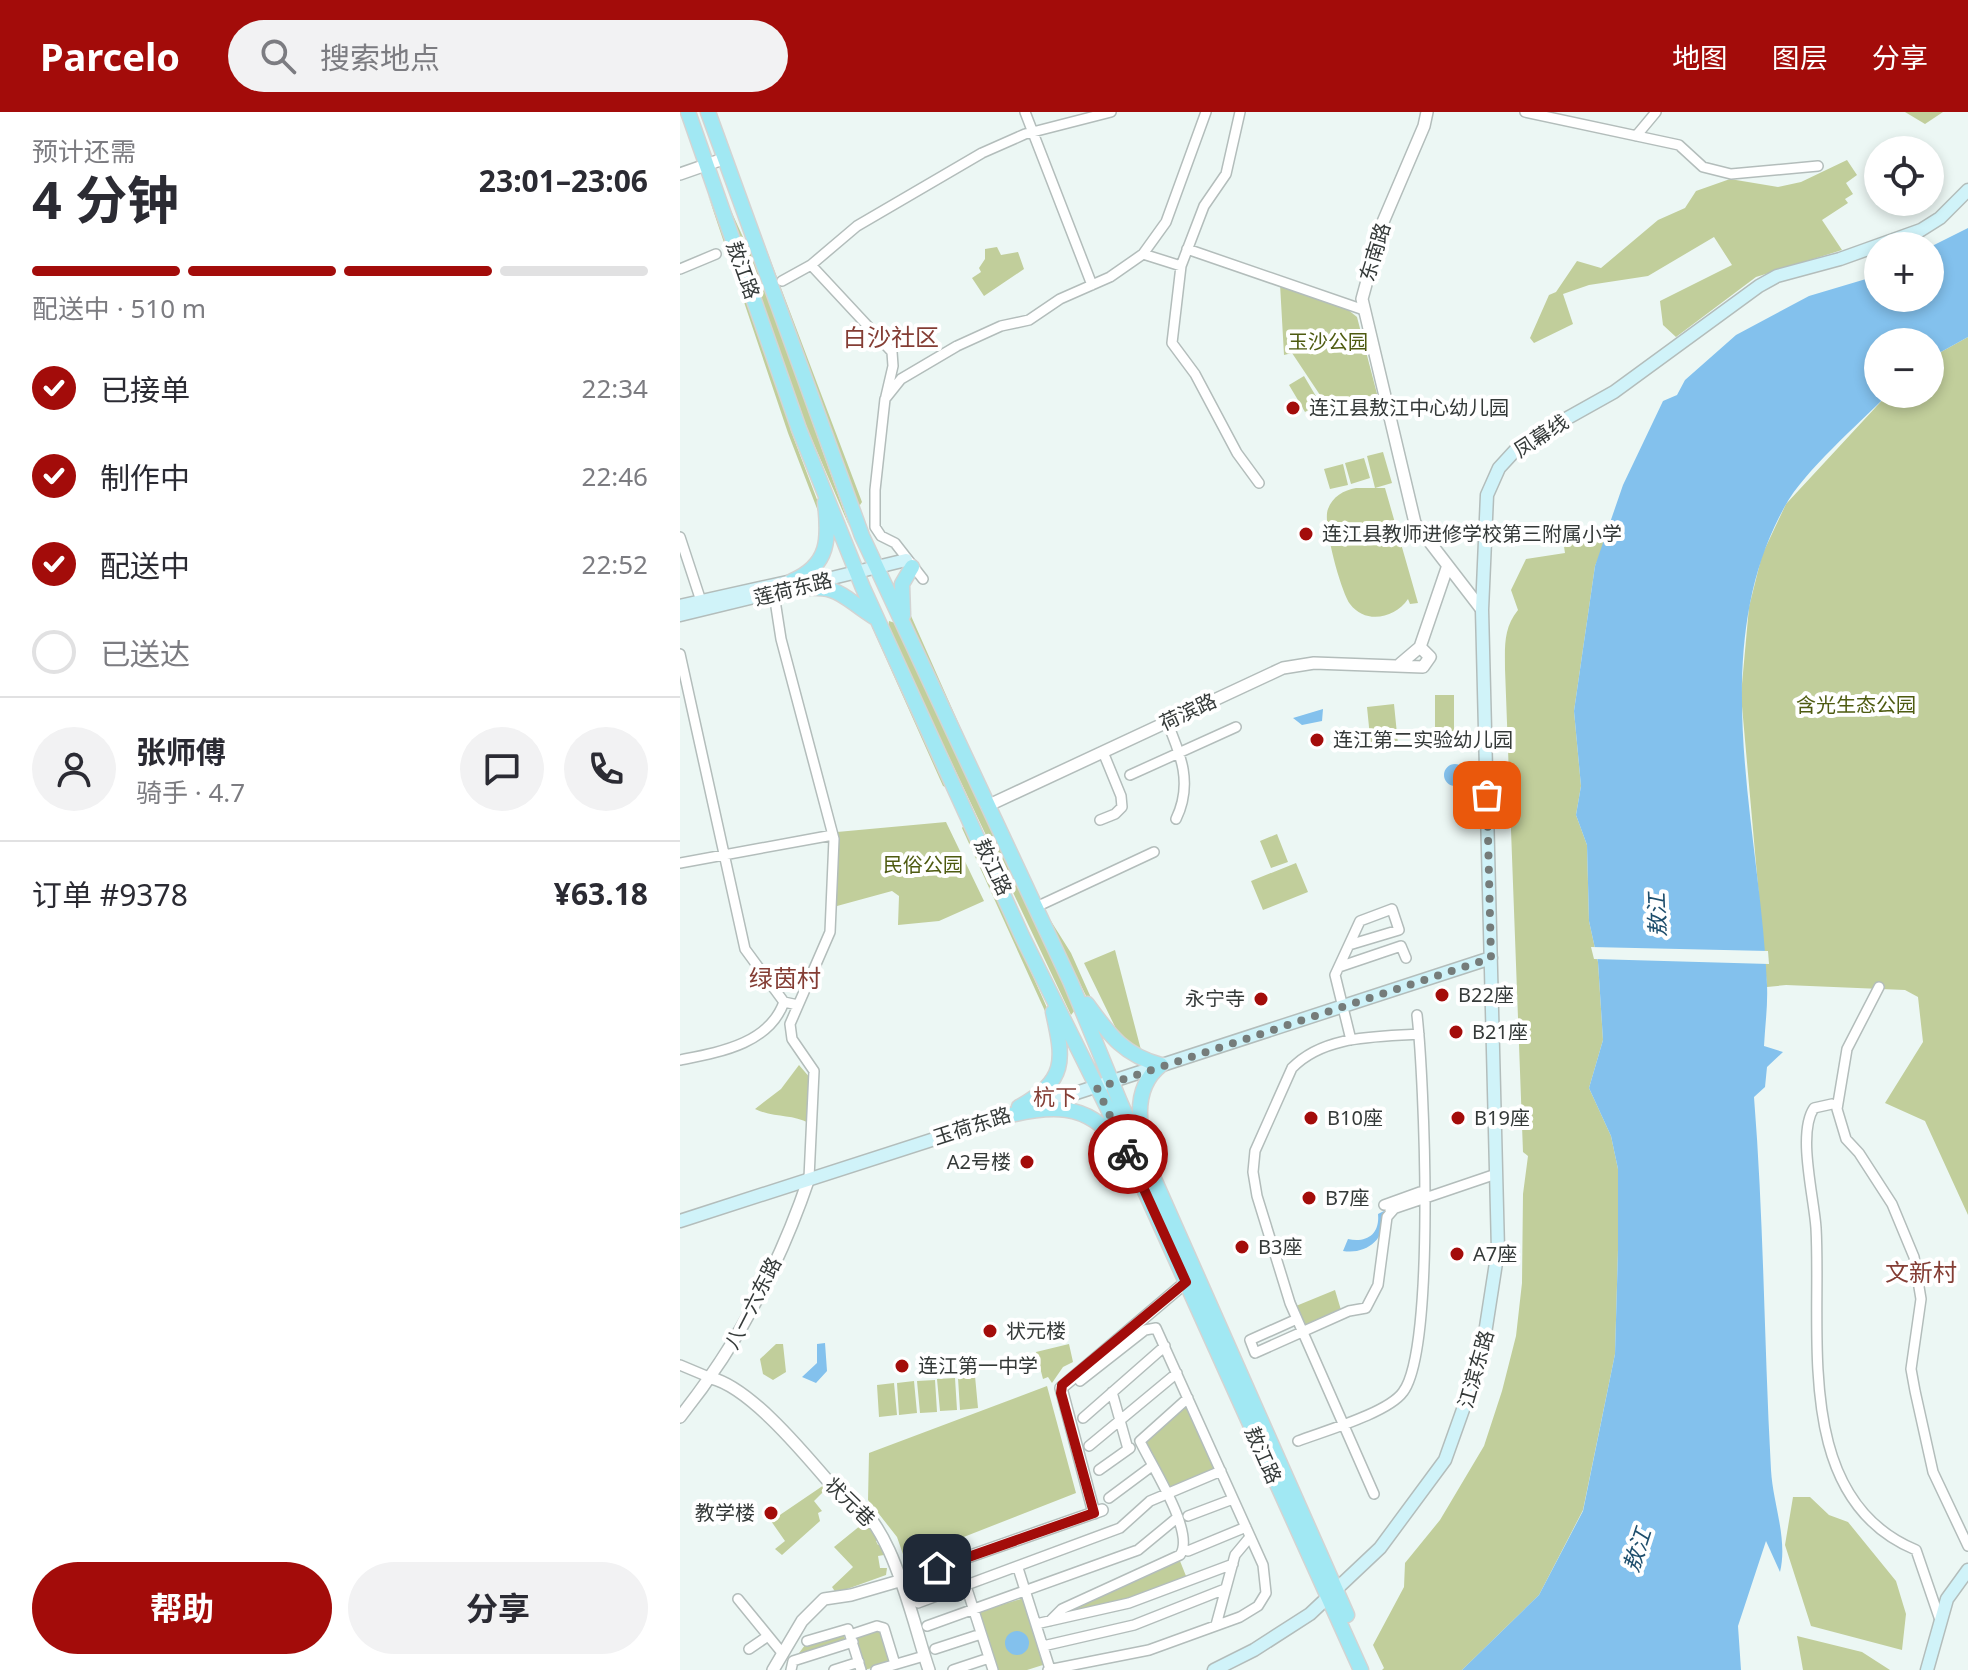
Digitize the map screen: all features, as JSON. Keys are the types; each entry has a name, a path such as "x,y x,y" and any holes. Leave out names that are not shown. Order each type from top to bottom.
{"main road":[{"path":"690,118 709,115"},
{"name":"敖江路","path":"709,115 735,194 874,564 1071,983 1112,1082 1186,1282 1335,1599"},
{"name":"敖江路","path":"690,118 823,490 877,620 1049,992 1097,1088 1142,1168 1233,1354 1335,1599"},
{"name":"凤幕线","path":"1491,958 1482,610 1487,495 1508,457 1521,444 1614,392 1759,286 1777,276 1840,259 1921,230 1940,218 1968,190"},
{"path":"718,200 735,194"},
{"path":"793,585 814,570 825,552 828,533 823,490"},
{"path":"906,560 900,595 907,631"},
{"name":"莲荷东路","path":"680,606 793,585 874,564 906,560"},
{"path":"793,585 844,593 877,620 897,612"},
{"name":"莲荷东路","path":"680,615 774,594 793,585"},
{"path":"1003,1117 1064,1103 1161,1065 1491,958"},
{"name":"江滨东路","path":"1214,1670 1278,1636 1335,1599 1411,1510 1445,1460 1463,1415 1481,1359 1494,1287 1496,1174 1491,958"},
{"path":"1071,983 1116,1045 1132,1055 1161,1065"},
{"path":"1003,1117 1033,1099 1060,1069 1061,1046 1049,992"},
{"path":"1064,1020 1075,1027 1081,1025 1084,1013"},
{"path":"1142,1168 1139,1107 1143,1087 1161,1065"},
{"path":"1064,1103 1100,1123 1142,1168"},
{"name":"玉荷东路","path":"680,1221 1003,1117"},
{"path":"1927,1670 1947,1599 1968,1570"},
{"path":"1335,1599 1361,1670"},
{"path":"1335,1599 1371,1670"}],"street":[{"path":"1025,112 1092,285"},
{"path":"782,281 811,265 857,226 982,153 1070,117 1111,112"},
{"path":"885,399 901,379 957,346 1001,326 1029,320 1060,299 1092,285 1143,254 1166,222 1206,112"},
{"path":"1240,112 1226,174 1204,206 1181,266 1173,347 1192,369 1237,453 1259,483"},
{"name":"东南路","path":"1427,112 1375,249 1363,292 1364,310 1415,523 1482,610"},
{"path":"1525,112 1679,145 1703,167 1731,174 1818,166"},
{"path":"1636,136 1656,112"},
{"path":"680,174 723,159"},
{"path":"1187,249 1364,310"},
{"path":"680,269 716,254"},
{"path":"1143,254 1181,266"},
{"path":"811,265 892,352 893,366 885,399 875,490 875,527 881,536 895,543 923,579"},
{"path":"680,537 701,601"},
{"name":"荷滨路","path":"987,806 1295,665 1426,666 1429,654 1420,647 1447,568"},
{"path":"774,594 781,639 833,835 830,932 789,1031 796,1047 814,1071 816,1088 809,1178"},
{"path":"1400,664 1420,647"},
{"path":"680,654 697,719 745,949 784,1002 798,1005"},
{"path":"1167,722 1187,782 1176,819"},
{"path":"1130,775 1236,727"},
{"path":"1100,820 1115,814 1122,807 1121,796 1103,752"},
{"path":"680,863 833,835"},
{"path":"1034,908 1154,852"},
{"path":"1349,945 1399,930 1392,909 1360,921 1335,975 1351,1040"},
{"path":"1364,940 1370,957"},
{"path":"1339,967 1401,946 1406,958"},
{"path":"1879,987 1847,1049 1837,1109 1846,1139 1892,1204 1914,1257 1921,1299 1911,1369 1915,1391 1933,1472 1968,1546"},
{"path":"680,1060 746,1043 775,1024 784,1002"},
{"path":"1298,1441 1395,1401 1409,1379 1424,1271 1417,1015"},
{"path":"1374,1494 1297,1319 1257,1196 1253,1172 1255,1151 1292,1068 1312,1052 1351,1040 1419,1034"},
{"path":"1391,1036 1392,1047"},
{"path":"1832,1104 1814,1108 1808,1117 1806,1135 1815,1209 1815,1309 1824,1432 1836,1465 1857,1504 1881,1532 1916,1550 1940,1620"},
{"path":"1419,1169 1423,1193"},
{"path":"1297,1319 1250,1340 1255,1353 1366,1308 1378,1285 1388,1208 1423,1193 1496,1174"},
{"name":"八一六东路","path":"680,1417 719,1368 785,1240 809,1178"},
{"path":"773,1670 802,1621 821,1601 899,1581 1098,1512 1061,1393 1062,1385 1186,1282"},
{"path":"1018,1568 1049,1670 1149,1650 1258,1606 1266,1593 1263,1565 1156,1328 1151,1327 1080,1381"},
{"path":"1083,1418 1165,1346"},
{"path":"1233,1354 1251,1347"},
{"path":"680,1365 711,1378"},
{"path":"719,1368 725,1383"},
{"path":"1089,1446 1177,1373"},
{"name":"状元巷","path":"711,1378 725,1383 757,1406 841,1496 855,1502 881,1533 929,1670"},
{"path":"1112,1392 1128,1449"},
{"path":"1099,1470 1140,1441 1188,1398"},
{"path":"1050,1621 1062,1609 1180,1555 1185,1536 1183,1517 1166,1493 1140,1441"},
{"path":"1109,1498 1152,1466"},
{"path":"918,1603 1120,1528 1150,1501 1221,1471"},
{"path":"927,1626 1026,1593 1138,1550 1183,1517 1233,1499"},
{"path":"1188,1551 1248,1532"},
{"path":"1216,1625 1233,1564 1248,1532"},
{"path":"1036,1624 1129,1603 1233,1564"},
{"path":"966,1586 993,1670"},
{"path":"1043,1646 1134,1625 1225,1589"},
{"path":"738,1599 783,1654"},
{"path":"791,1670 793,1661 877,1626 884,1628 895,1664"},
{"path":"807,1641 848,1629 860,1666 834,1670"},
{"path":"935,1649 981,1634"},
{"path":"749,1649 768,1636"},
{"path":"876,1670 924,1656"},
{"path":"953,1670 989,1658"}],"green space":[{"path":"1905,112 1943,112 1925,124"},
{"path":"1847,160 1857,175 1846,183 1853,194 1845,199 1848,203 1822,220 1842,250 1756,277 1676,337 1663,325 1660,301 1732,265 1714,237 1648,276 1589,285 1563,294 1573,324 1534,343 1530,338 1549,295 1556,292 1577,261 1601,268 1658,220 1685,208 1696,191 1730,179 1778,187 1801,182"},
{"path":"742,185 862,502 860,505 858,504"},
{"path":"708,195 776,375 791,431 824,518 821,519 788,433"},
{"path":"727,202 758,270 850,528 807,428"},
{"path":"997,247 1001,255 1018,252 1024,269 984,296 972,278 981,272 979,268 985,259 985,249"},
{"name":"玉沙公园","path":"1280,284 1347,309 1357,317 1382,413 1348,397 1326,404 1292,353 1284,355"},
{"name":"含光生态公园","path":"1968,337 1968,1215 1925,1121 1885,1103 1923,1042 1918,997 1905,990 1786,985 1767,987 1741,695 1749,607 1762,555 1786,504 1875,408 1944,408 1944,350"},
{"path":"1304,376 1320,403 1305,412 1289,385"},
{"path":"1383,452 1392,483 1375,488 1367,456"},
{"path":"1364,458 1370,478 1351,484 1345,463"},
{"path":"1343,464 1348,485 1330,489 1324,469"},
{"path":"1385,488 1418,603 1410,604 1408,599 1396,611 1372,617 1357,611 1350,604 1333,557 1327,517 1332,501 1347,490"},
{"path":"1595,533 1606,541 1595,566 1574,711 1581,786 1576,815 1587,845 1589,921 1598,962 1603,1040 1589,1088 1611,1136 1618,1169 1615,1354 1583,1510 1539,1595 1462,1670 1382,1670 1384,1668 1373,1645 1404,1587 1405,1563 1440,1520 1484,1446 1516,1336 1522,1283 1523,1194 1528,1156 1523,1152 1505,669 1507,631 1518,610 1511,590 1526,559 1565,553 1562,534"},
{"path":"908,609 988,790 905,611"},
{"path":"889,621 895,623 1075,1010 1071,1015 888,628"},
{"path":"872,627 875,627 948,788 943,786"},
{"path":"1435,695 1454,695 1454,731 1435,731"},
{"path":"1394,704 1398,744 1371,747 1367,707"},
{"name":"民俗公园","path":"946,822 984,901 939,921 898,925 899,896 892,891 837,906 837,832"},
{"path":"965,824 1052,1019 1049,1020 962,828"},
{"path":"1277,834 1288,862 1271,868 1260,841"},
{"path":"1296,863 1308,892 1263,910 1251,881"},
{"path":"1044,910 1071,953 1092,1000 1089,1002"},
{"path":"1115,950 1141,1050 1121,1039 1084,963"},
{"path":"799,1065 811,1079 809,1123 755,1109 781,1089"},
{"path":"1335,1290 1341,1310 1306,1328 1296,1306"},
{"path":"1059,1319 1045,1332 1044,1341 1036,1342 1033,1324"},
{"path":"776,1344 783,1344 786,1372 773,1380 763,1374 760,1359"},
{"path":"1069,1344 1073,1362 1063,1367 1052,1383 1048,1377 1043,1379 1036,1352"},
{"path":"975,1376 978,1408 960,1410 958,1378"},
{"path":"955,1378 957,1410 940,1411 937,1379"},
{"path":"935,1380 937,1412 920,1413 917,1381"},
{"path":"914,1381 917,1413 899,1415 897,1383"},
{"path":"894,1383 897,1415 879,1417 877,1385"},
{"path":"1047,1386 1076,1493 905,1560 897,1537 868,1500 869,1453"},
{"path":"1186,1403 1217,1471 1169,1490 1144,1440"},
{"path":"824,1485 827,1488 814,1501 822,1511 818,1513 820,1521 782,1555 775,1549 785,1541 771,1521"},
{"path":"1793,1497 1810,1497 1829,1515 1848,1522 1896,1581 1906,1614 1902,1650 1811,1626 1785,1545"},
{"path":"866,1521 879,1539 876,1541 878,1545 882,1545 884,1555 878,1556 880,1568 887,1568 886,1575 836,1593 832,1587 853,1567 834,1547"},
{"path":"1180,1561 1186,1576 1129,1599 1066,1613"},
{"path":"1024,1598 1046,1664 1027,1670 996,1670 978,1612"},
{"path":"882,1629 892,1663 864,1670 854,1637"},
{"path":"843,1633 846,1642 796,1657 805,1645"},
{"path":"1797,1636 1862,1652 1890,1670 1803,1670"}],"water":[{"name":"敖江","path":"1968,228 1968,337 1944,350 1944,328 1864,328 1864,408 1874,408 1818,463 1785,506 1761,562 1747,620 1742,680 1743,742 1763,926 1767,985 1764,1046 1783,1052 1767,1067 1765,1087 1754,1097 1771,1470 1781,1534 1780,1572 1766,1541 1738,1626 1741,1670 1462,1670 1539,1595 1583,1511 1615,1354 1618,1169 1611,1136 1589,1088 1603,1040 1598,962 1589,921 1587,845 1576,815 1581,786 1574,711 1595,566 1623,485 1663,401 1677,395 1685,380 1736,335 1809,296 1864,280 1864,312 1944,312 1944,240"},
{"path":"1323,709 1322,721 1302,725 1293,718"},
{"path":"1455,764 1463,767 1466,775 1463,783 1455,786 1447,783 1444,775 1447,767"},
{"path":"1384,1211 1383,1229 1374,1242 1361,1250 1343,1251 1348,1239 1361,1240 1371,1236 1377,1227 1378,1214"},
{"path":"825,1343 827,1371 816,1383 802,1377 817,1363 817,1344"},
{"path":"1017,1631 1028,1638 1029,1643 1022,1654 1017,1655 1006,1648 1005,1643 1012,1632"}],"pier":[{"path":"1591,947 1768,951 1769,964 1594,959"}],"way so far":[{"path":"1128,1154 1097,1088 1491,958 1487,795"}],"place":[{"name":"连江县敖江中心幼儿园","path":"1293,408"},
{"name":"连江县教师进修学校第三附属小学","path":"1306,534"},
{"name":"连江第二实验幼儿园","path":"1317,740"},
{"name":"B22座","path":"1442,995"},
{"name":"永宁寺","path":"1261,999"},
{"name":"B21座","path":"1456,1032"},
{"name":"B10座","path":"1311,1118"},
{"name":"B19座","path":"1458,1118"},
{"name":"A2号楼","path":"1027,1162"},
{"name":"B7座","path":"1309,1198"},
{"name":"B3座","path":"1242,1247"},
{"name":"A7座","path":"1457,1254"},
{"name":"状元楼","path":"990,1331"},
{"name":"连江第一中学","path":"902,1366"},
{"name":"教学楼","path":"771,1513"}],"district":[{"name":"白沙社区","path":"891,338"},
{"name":"绿茵村","path":"785,979"},
{"name":"杭下","path":"1055,1097"},
{"name":"文新村","path":"1921,1273"}],"route":[{"path":"937,1568 1094,1513 1060,1390 1066,1380 1186,1282 1128,1154"}]}
